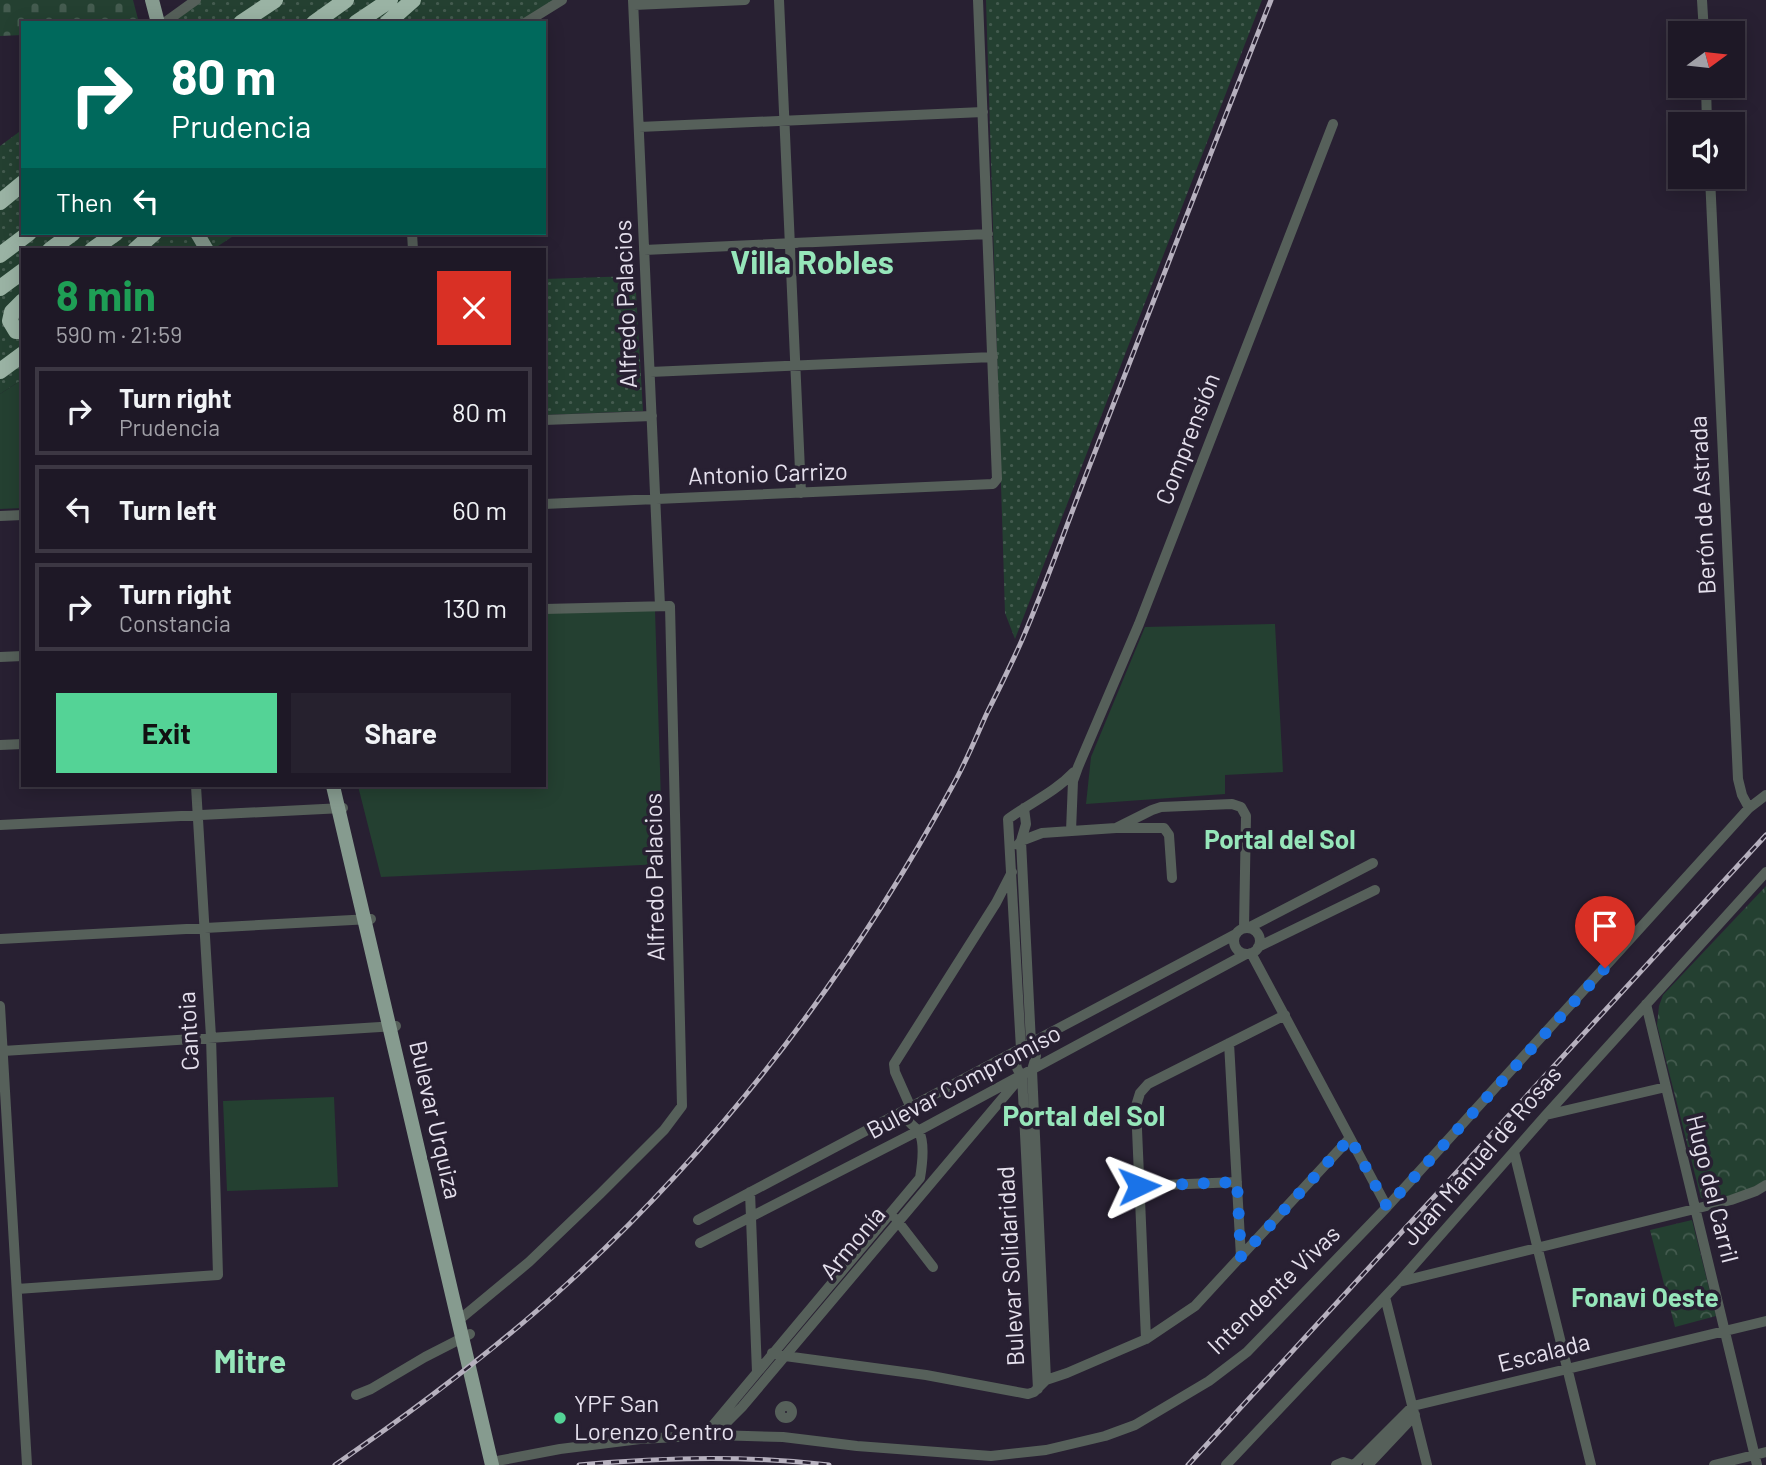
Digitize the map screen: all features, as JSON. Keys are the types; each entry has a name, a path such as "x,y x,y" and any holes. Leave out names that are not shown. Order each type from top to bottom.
{"highway":[{"path":"244,21 275,0"},
{"path":"317,21 346,0"},
{"path":"359,21 390,0"},
{"path":"389,21 413,0"},
{"path":"0,202 21,185"},
{"path":"0,255 26,235"},
{"path":"53,248 70,235"},
{"path":"95,248 113,235"},
{"path":"137,248 153,235"},
{"path":"0,288 21,272"},
{"path":"21,303 12,312 10,321 16,331 21,331"},
{"path":"0,371 21,355"}],"main road":[{"path":"152,0 157,21"},
{"name":"Bulevar Urquiza","path":"333,787 368,919 495,1463"},
{"name":"Bulevar Urquiza","path":"339,787 341,808"}],"street":[{"path":"167,21 196,0"},
{"path":"528,21 562,0"},
{"path":"634,3 745,0"},
{"path":"779,0 801,493"},
{"path":"650,372 993,357 978,0"},
{"path":"1702,0 1703,21"},
{"name":"Alfredo Palacios","path":"462,1318 529,1262 600,1194 664,1130 682,1106 665,606 655,499 634,3"},
{"path":"639,127 983,112"},
{"name":"Comprensión","path":"1071,831 1073,781 1078,767 1139,624 1333,124"},
{"name":"Berón de Astrada","path":"1711,189 1738,779 1749,808"},
{"path":"644,250 988,234"},
{"name":"Antonio Carrizo","path":"546,503 993,484 998,480 993,357"},
{"path":"546,420 652,416"},
{"path":"0,516 21,515"},
{"path":"546,609 665,606"},
{"path":"0,657 21,656"},
{"path":"0,745 21,744"},
{"name":"Comprensión","path":"1024,808 1065,781 1078,767"},
{"name":"Cantoia","path":"16,1289 218,1275 211,1037 197,787"},
{"path":"1749,808 1766,795"},
{"path":"1116,828 1161,807 1232,804 1241,807 1246,817 1243,930"},
{"path":"0,825 341,808"},
{"name":"Bulevar Solidaridad","path":"1027,1072 1018,1071 1016,1065 1016,1058 1026,1046 1021,841 1026,824 1024,808 1008,819 1026,1046 1036,1056 1027,1072 1038,1389"},
{"name":"Intendente Vivas","path":"495,1463 560,1449 629,1440 709,1435 783,1437 857,1446 991,1456 1046,1450 1105,1436 1135,1425 1209,1381 1247,1352 1387,1207 1749,808"},
{"path":"1011,852 1021,841 1042,833 1164,828 1169,835 1172,878"},
{"name":"Bulevar Compromiso","path":"698,1220 1373,863"},
{"path":"918,1131 909,1122 908,1114 911,1108 894,1064 996,903 1012,872"},
{"name":"Juan Manuel de Rosas","path":"1226,1465 1399,1282 1766,872"},
{"name":"Bulevar Compromiso","path":"700,1243 918,1131 1252,951 1375,890"},
{"path":"0,939 368,919"},
{"path":"1252,929 1258,935 1259,943 1252,951 1238,950 1236,947 1234,938 1243,930 1252,929"},
{"path":"1252,951 1387,1207"},
{"name":"Hugo del Carril","path":"1646,1004 1725,1331 1759,1457"},
{"path":"0,1008 27,1465"},
{"path":"1146,1339 1136,1106 1140,1093 1148,1084 1285,1015"},
{"path":"3,1051 393,1026"},
{"path":"1229,1043 1241,1257"},
{"name":"Bulevar Solidaridad","path":"1027,1072 1046,1380"},
{"name":"Armonía","path":"709,1435 741,1407 1027,1072"},
{"path":"1546,1115 1666,1087"},
{"name":"Armonía","path":"709,1435 772,1353 920,1178 923,1162 918,1131"},
{"path":"772,1353 926,1374 1028,1394 1034,1392 1046,1380 1146,1339 1195,1306 1350,1138"},
{"path":"1514,1152 1591,1465"},
{"path":"1139,1186 1237,1182"},
{"path":"1399,1282 1731,1200 1766,1185"},
{"path":"750,1192 757,1372"},
{"path":"891,1212 933,1267"},
{"path":"1385,1297 1427,1465"},
{"name":"Escalada","path":"1414,1410 1567,1368 1766,1321"},
{"path":"356,1395 466,1336"},
{"path":"1336,1465 1347,1462 1353,1465 1414,1410"},
{"path":"1368,1465 1414,1410"},
{"path":"783,1437 785,1418"},
{"path":"1714,1465 1759,1457"}],"green space":[{"path":"0,0 133,0 138,21 21,21 21,35 0,36"},
{"path":"196,0 562,0 528,21 167,21"},
{"path":"986,0 1262,0 1015,639 1005,613"},
{"path":"21,130 21,235 235,235 215,248 21,248 21,380 0,394 0,146"},
{"path":"635,276 643,411 546,415 546,279"},
{"path":"21,380 21,508 0,509 0,394"},
{"path":"655,610 663,864 381,877 358,787 546,787 546,613"},
{"path":"1275,624 1283,772 1225,775 1225,794 1086,804 1091,757 1145,627"},
{"path":"1766,886 1766,1180 1735,1195 1701,1198 1657,1025 1659,1006 1663,995"},
{"path":"334,1097 338,1187 227,1191 223,1101"},
{"path":"1692,1220 1716,1316 1675,1327 1650,1230"}],"railway":[{"path":"335,1465 483,1356 567,1284 624,1229 679,1172 781,1051 872,921 958,776 1022,640 1271,0"},
{"path":"1188,1465 1766,835"},
{"path":"579,1465 704,1458 829,1465"}],"place":[{"name":"YPF San Lorenzo Centro","path":"560,1418"}],"district":[{"name":"Villa Robles","path":"812,263"},
{"name":"Portal del Sol","path":"1280,840"},
{"name":"Portal del Sol","path":"1084,1116"},
{"name":"Fonavi Oeste","path":"1645,1298"},
{"name":"Mitre","path":"250,1362"}],"route":[{"path":"1139,1186 1237,1182 1241,1257 1350,1138 1387,1207 1605,968"}]}
